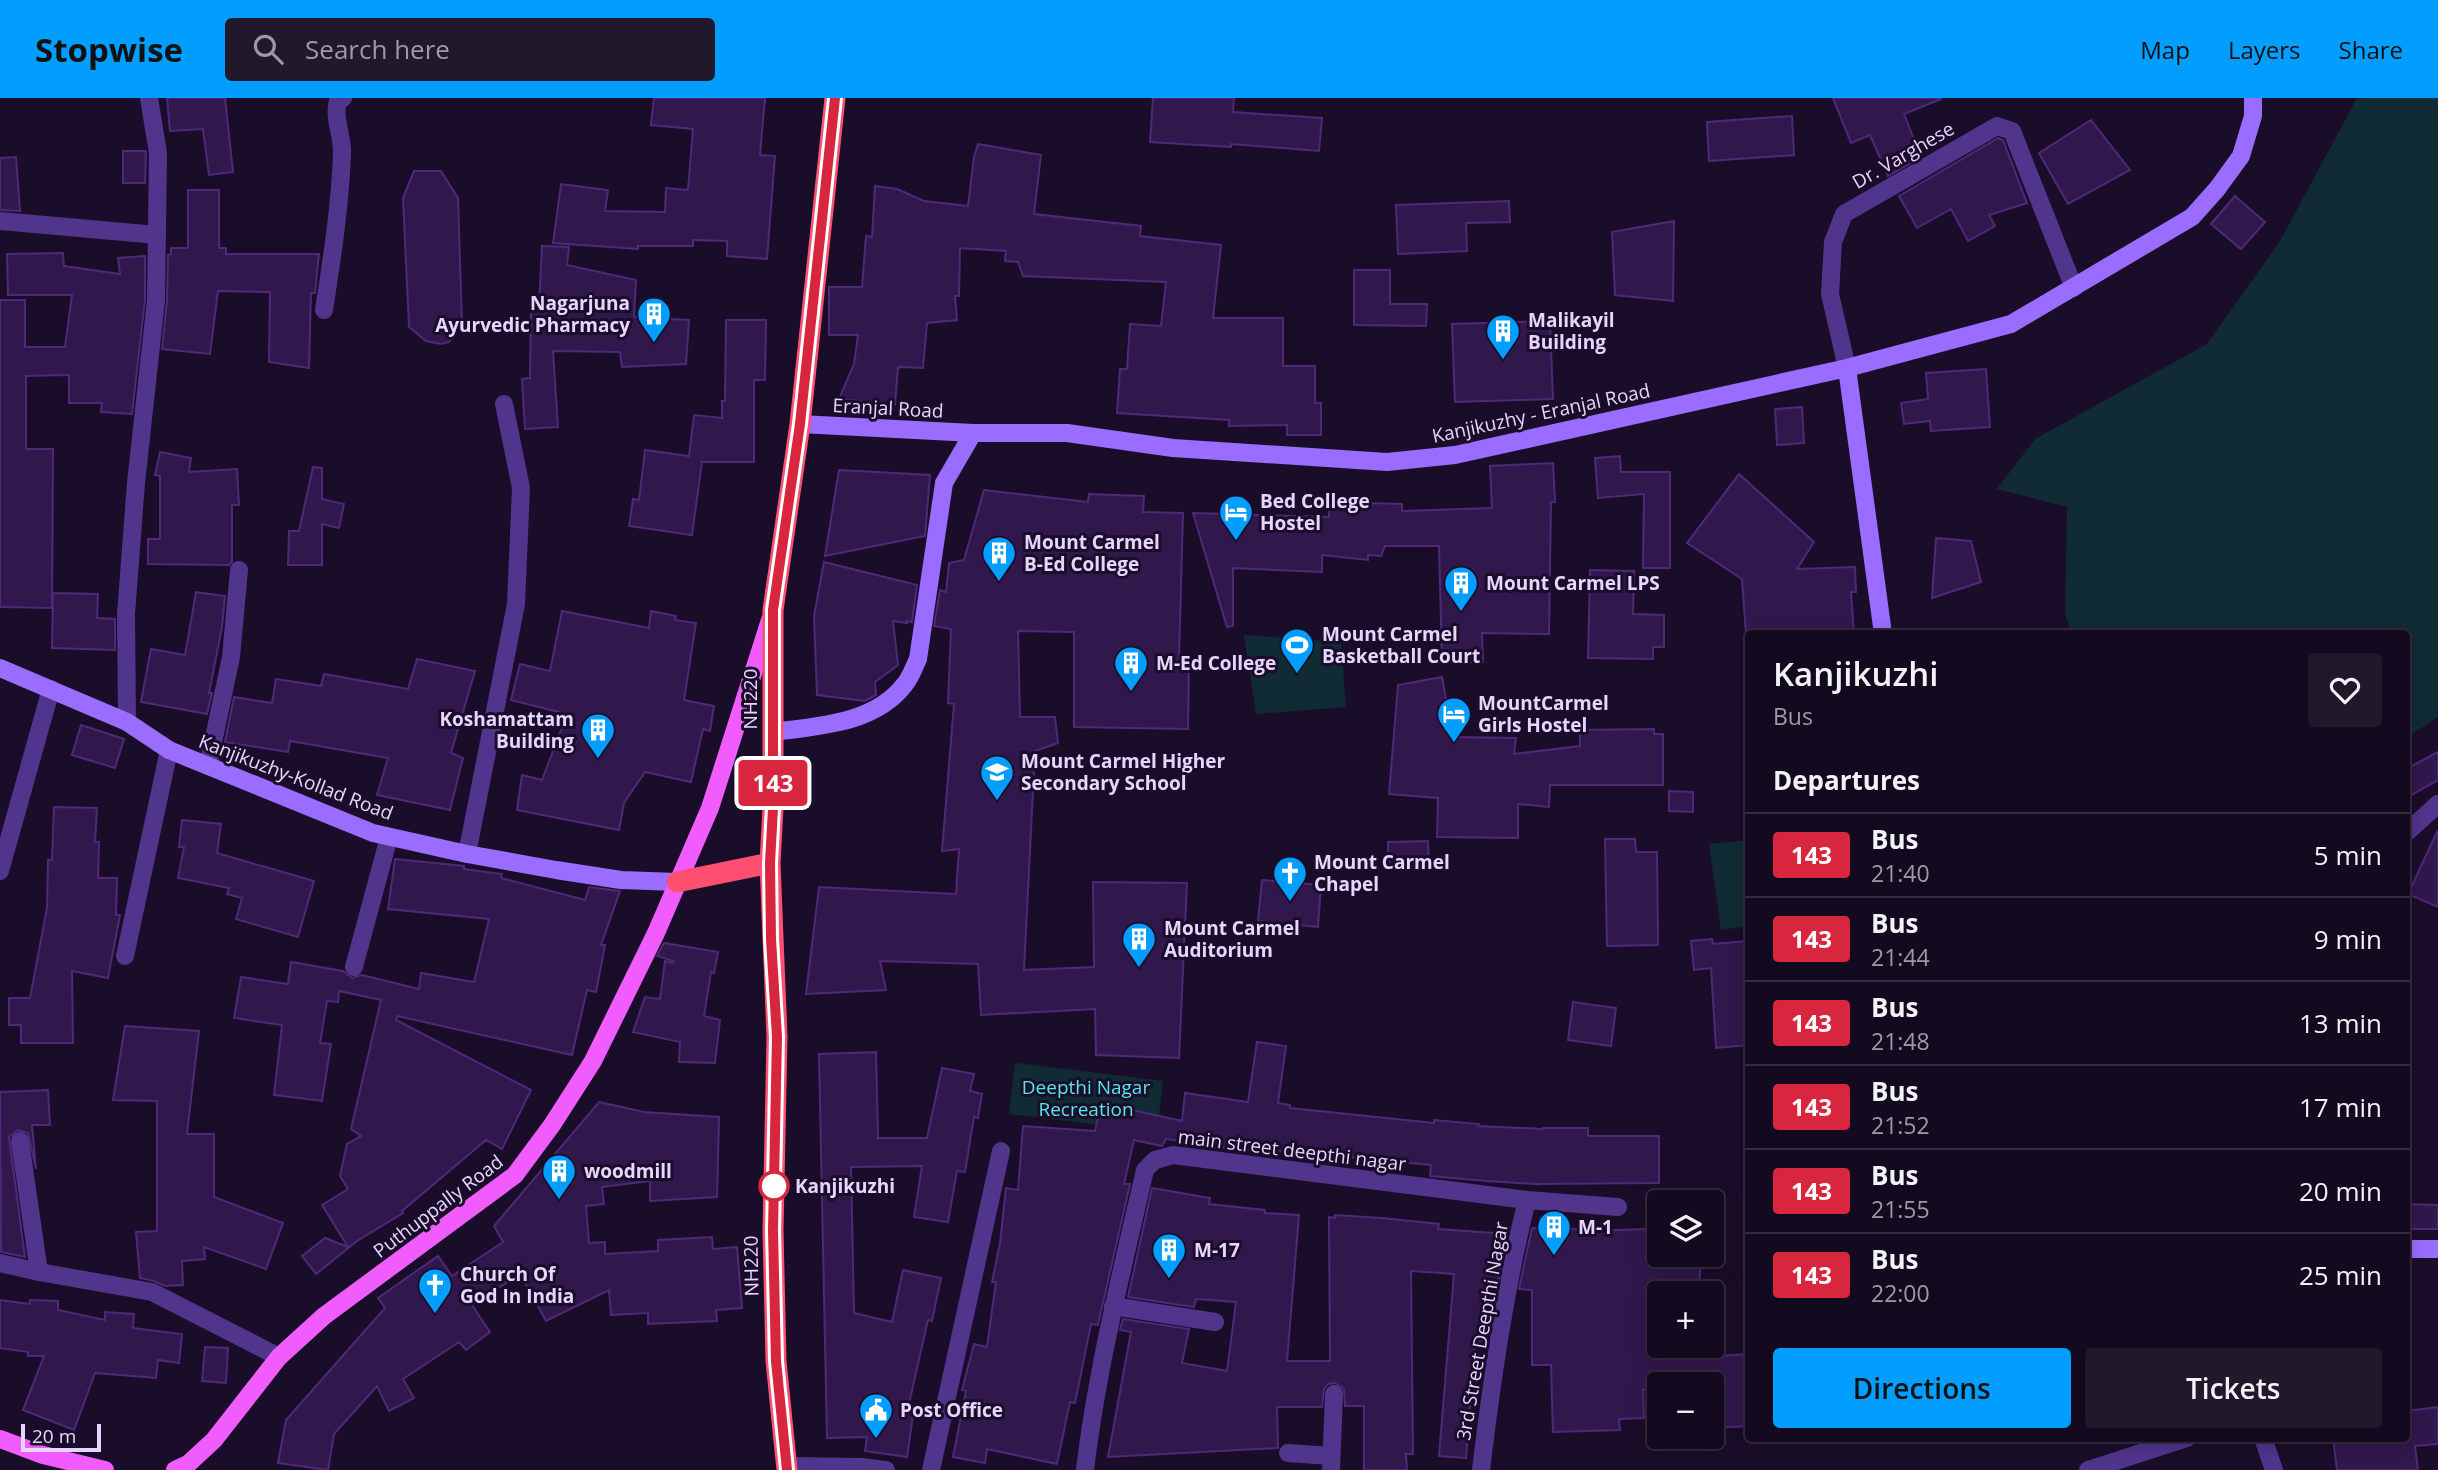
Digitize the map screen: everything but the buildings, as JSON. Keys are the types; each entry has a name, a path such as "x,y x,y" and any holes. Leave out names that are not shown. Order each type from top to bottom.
{"highway":[{"name":"NH220","path":"787,1468 776,1361 773,1221 777,1037 770,863 773,808 773,610 800,424 835,98"},
{"path":"677,882 770,863"}],"main road":[{"name":"Kanjikuzhy - Eranjal Road","path":"973,433 1067,433 1172,448 1387,462 1468,453 1847,368 2011,324 2192,217 2241,156 2253,116 2253,98"},
{"path":"1847,368 1882,630"},
{"name":"Eranjal Road","path":"800,424 973,433"},
{"path":"773,732 836,723 862,716 887,702 905,684 918,659 944,483 973,433"},
{"name":"Puthuppally Road","path":"175,1470 188,1464 214,1440 279,1357 324,1316 515,1175 552,1125 593,1061 656,933 710,808 773,610"},
{"name":"Kanjikuzhy-Kollad Road","path":"0,668 127,722 169,750 373,833 467,854 608,878 677,882"},
{"path":"2410,1249 2438,1249"},
{"path":"0,1439 43,1455 105,1470"}],"street":[{"path":"127,722 125,614 156,300 158,153 149,98"},
{"path":"324,310 337,220 342,151 336,110 338,101 343,98"},
{"name":"Dr. Varghese","path":"1847,368 1829,294 1833,242 1844,214 1997,125 2012,131 2074,288"},
{"path":"0,221 157,235"},
{"path":"467,854 516,604 521,488 504,404"},
{"path":"208,766 231,657 239,570"},
{"path":"0,870 51,689"},
{"path":"125,956 169,750"},
{"path":"2410,829 2438,804"},
{"path":"354,967 389,837"},
{"path":"20,1141 39,1272"},
{"path":"931,1470 1001,1151"},
{"name":"main street deepthi nagar","path":"1085,1470 1090,1425 1113,1306 1145,1170 1155,1160 1173,1155 1527,1200 1618,1207"},
{"name":"3rd Street Deepthi Nagar","path":"1481,1470 1493,1368 1512,1262 1527,1200"},
{"path":"0,1263 152,1292 279,1357"},
{"path":"1113,1306 1214,1322"},
{"path":"1288,1453 1331,1463 1334,1394"},
{"path":"2088,1470 2175,1442"},
{"path":"2264,1442 2274,1470"},
{"path":"787,1468 861,1467 886,1470"}],"green space":[{"path":"2357,98 2438,98 2438,717 2410,735 2410,630 2070,630 2065,614 2067,507 1997,489 2035,439 2207,344 2280,241"},
{"name":"Mount Carmel Basketball Court","path":"1244,635 1341,642 1346,707 1256,714"},
{"path":"1745,840 1745,926 1721,930 1709,844"},
{"name":"Deepthi Nagar Recreation","path":"1015,1063 1163,1081 1157,1132 1009,1114"}],"bus line":[{"name":"143","path":"787,1470 782,1443 776,1361 773,1230 777,1037 770,863 773,808 773,610 800,424 835,98"}],"place":[{"name":"Nagarjuna Ayurvedic Pharmacy","path":"654,344"},
{"name":"Malikayil Building","path":"1503,361"},
{"name":"Bed College Hostel","path":"1236,542"},
{"name":"Mount Carmel B-Ed College","path":"999,583"},
{"name":"Mount Carmel LPS","path":"1461,613"},
{"name":"Mount Carmel Basketball Court","path":"1297,675"},
{"name":"M-Ed College","path":"1131,693"},
{"name":"MountCarmel Girls Hostel","path":"1454,744"},
{"name":"Koshamattam Building","path":"598,760"},
{"name":"Mount Carmel Higher Secondary School","path":"997,802"},
{"name":"Mount Carmel Chapel","path":"1290,903"},
{"name":"Mount Carmel Auditorium","path":"1139,969"},
{"name":"Kanjikuzhi","path":"774,1186"},
{"name":"woodmill","path":"559,1201"},
{"name":"M-1","path":"1554,1257"},
{"name":"M-17","path":"1169,1280"},
{"name":"Church Of God In India","path":"435,1315"},
{"name":"Post Office","path":"876,1440"}]}
